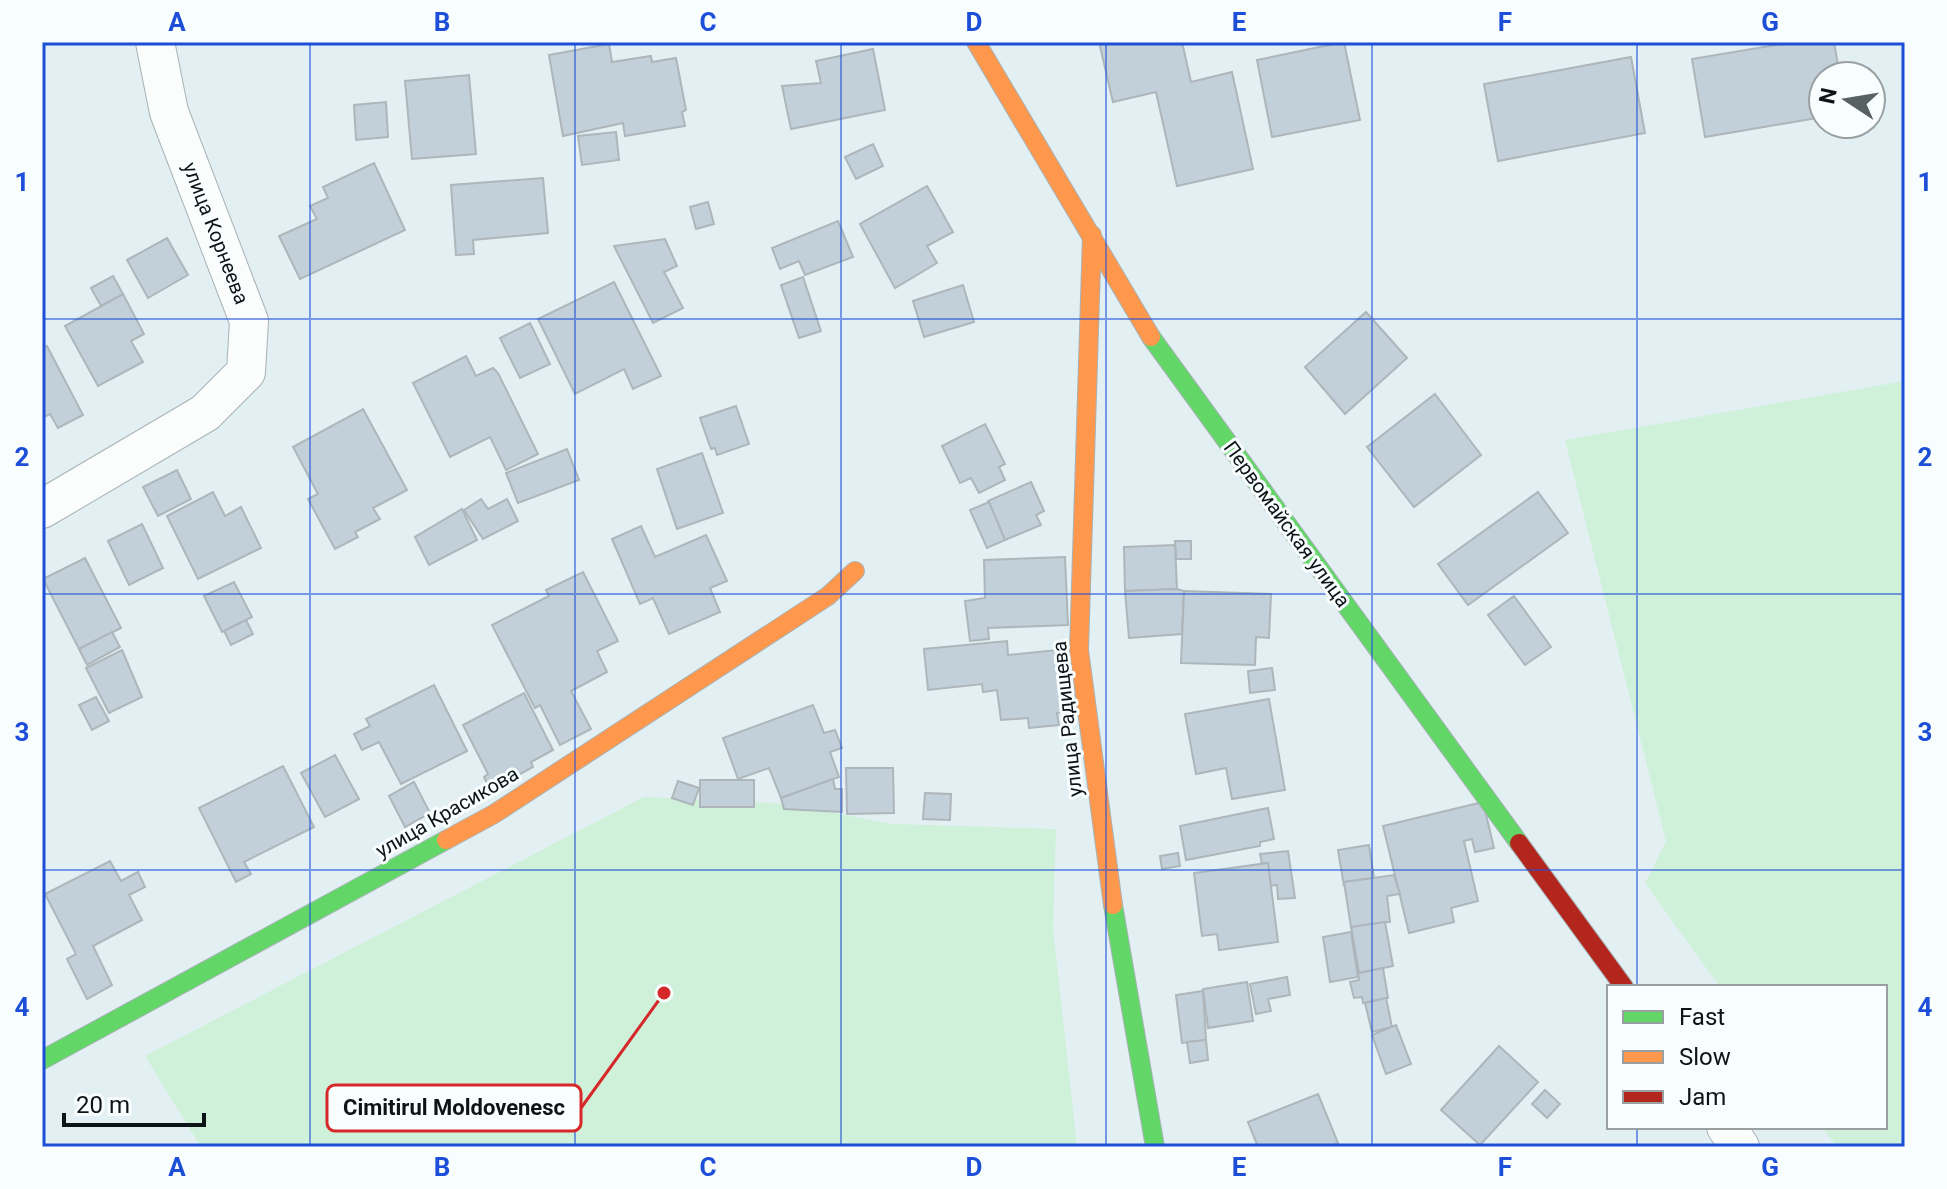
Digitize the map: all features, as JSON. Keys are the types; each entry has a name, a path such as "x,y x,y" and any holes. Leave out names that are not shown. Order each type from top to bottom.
{"street":[{"name":"улица Корнеева","path":"42,509 205,413 246,372 249,321 169,112 155,42"},
{"name":"Первомайская улица","path":"976,42 1155,343 1623,985"},
{"name":"улица Радищева","path":"1092,234 1088,445 1079,650 1104,853 1155,1147"},
{"name":"улица Красикова","path":"42,1060 494,814 828,596 855,571"},
{"path":"1727,1129 1740,1147"}],"green space":[{"path":"1905,381 1905,1147 1837,1147 1824,1129 1887,1129 1887,985 1719,985 1645,883 1666,841 1565,440"},
{"path":"644,797 787,804 892,824 1056,829 1053,929 1077,1147 201,1147 145,1056"}],"building":[{"path":"1099,42 1182,42 1191,82 1232,72 1253,169 1177,186 1156,92 1113,102"},
{"path":"1344,42 1360,120 1272,137 1257,60"},
{"path":"1794,42 1834,42 1837,60 1807,60 1807,120 1705,137 1692,59"},
{"path":"609,44 612,62 651,56 652,62 676,58 686,110 682,112 685,126 625,136 623,123 563,136 549,55"},
{"path":"873,49 885,110 791,129 782,86 821,83 816,61"},
{"path":"1631,57 1645,133 1498,161 1484,84"},
{"path":"469,75 476,154 412,159 405,81"},
{"path":"386,102 388,137 356,140 354,105"},
{"path":"616,132 619,160 582,165 578,136"},
{"path":"873,144 883,166 856,179 845,157"},
{"path":"374,163 405,230 300,279 279,236 317,219 310,206 328,198 323,187"},
{"path":"543,178 548,233 473,240 474,254 456,255 451,185"},
{"path":"927,186 953,232 927,246 937,263 895,288 860,224"},
{"path":"708,202 714,224 696,229 690,207"},
{"path":"838,221 853,257 805,275 799,261 780,269 772,248"},
{"path":"167,238 188,275 148,298 127,260"},
{"path":"665,239 677,266 664,272 683,308 653,323 614,246"},
{"path":"113,276 123,294 101,306 91,288"},
{"path":"803,277 821,331 799,338 781,285"},
{"path":"614,282 661,376 633,389 624,369 575,394 538,319"},
{"path":"963,285 974,322 924,337 913,301"},
{"path":"123,294 144,334 131,341 143,362 98,386 65,326"},
{"path":"1366,312 1407,358 1345,414 1305,367"},
{"path":"530,323 550,364 520,378 500,338"},
{"path":"47,346 83,415 58,428 50,414 42,418 42,348"},
{"path":"466,356 476,376 493,368 498,373 538,454 506,470 490,437 450,457 413,383"},
{"path":"1435,394 1481,455 1414,507 1367,447"},
{"path":"736,406 749,444 717,455 715,448 711,449 700,418"},
{"path":"363,409 407,490 373,508 380,519 355,532 358,537 335,549 308,499 318,494 293,447"},
{"path":"985,424 1005,464 999,467 1005,480 979,493 971,478 960,483 942,446"},
{"path":"567,449 579,480 518,503 506,473"},
{"path":"702,453 723,513 677,529 657,469"},
{"path":"177,470 191,499 158,516 143,487"},
{"path":"1031,482 1044,511 1036,515 1041,525 1005,540 988,501"},
{"path":"213,492 225,516 241,507 261,548 198,579 167,516"},
{"path":"1538,492 1568,533 1468,605 1438,564"},
{"path":"481,499 488,509 507,499 518,521 483,539 464,510"},
{"path":"989,502 1005,540 987,548 970,510"},
{"path":"462,509 477,540 429,565 415,537"},
{"path":"142,524 163,568 129,585 108,541"},
{"path":"641,526 655,557 706,535 727,581 710,588 720,612 669,634 653,598 640,604 612,539"},
{"path":"1175,541 1191,541 1191,559 1176,559"},
{"path":"1175,545 1177,589 1125,591 1124,547"},
{"path":"1065,557 1068,625 988,628 989,639 970,641 965,601 985,598 984,560"},
{"path":"85,558 121,628 79,649 43,579"},
{"path":"583,572 618,641 597,651 607,672 571,691 591,729 560,745 540,705 535,708 492,625 549,596 546,590"},
{"path":"234,582 252,617 222,632 204,596"},
{"path":"1125,591 1184,591 1182,634 1129,638"},
{"path":"1184,591 1271,594 1269,638 1256,637 1255,665 1181,663"},
{"path":"1514,596 1551,647 1525,665 1488,615"},
{"path":"246,620 253,634 231,645 224,631"},
{"path":"112,632 120,647 87,665 79,649"},
{"path":"1007,641 1008,655 1077,648 1083,710 1057,713 1059,725 1029,728 1028,718 1001,720 997,690 983,692 982,684 928,690 924,649"},
{"path":"122,650 142,697 109,713 86,668"},
{"path":"1272,668 1275,690 1250,693 1248,671"},
{"path":"434,685 467,751 401,784 379,742 362,750 354,734 370,726 366,719"},
{"path":"524,693 553,750 531,762 533,767 490,790 484,777 488,774 463,725"},
{"path":"96,697 109,721 92,730 79,705"},
{"path":"1269,699 1285,790 1232,799 1226,768 1196,774 1185,714"},
{"path":"813,705 824,733 835,730 842,748 830,752 839,777 781,798 769,768 738,779 723,738"},
{"path":"335,755 359,799 325,817 301,773"},
{"path":"283,766 314,827 244,862 251,874 236,882 199,808"},
{"path":"846,768 893,768 894,813 847,814"},
{"path":"833,779 835,789 842,789 842,812 784,809 781,798"},
{"path":"700,780 754,780 754,807 700,807"},
{"path":"678,781 699,788 693,805 672,798"},
{"path":"414,782 430,813 405,827 389,796"},
{"path":"925,793 951,794 950,820 923,819"},
{"path":"1483,802 1494,848 1475,852 1472,839 1464,841 1478,901 1451,908 1454,922 1409,933 1383,826"},
{"path":"1268,808 1274,839 1260,842 1260,846 1186,860 1180,826"},
{"path":"1369,845 1374,878 1344,882 1344,886 1338,850"},
{"path":"1288,851 1295,898 1278,899 1277,885 1270,886 1268,863 1262,864 1260,854"},
{"path":"1178,853 1180,866 1162,869 1160,856"},
{"path":"110,861 121,881 138,872 145,887 129,895 142,920 93,946 112,985 87,999 67,959 76,954 45,894"},
{"path":"1268,863 1278,942 1219,950 1217,934 1202,936 1194,873"},
{"path":"1394,875 1400,894 1387,896 1390,922 1351,927 1344,882"},
{"path":"1385,922 1393,966 1359,973 1351,927"},
{"path":"1351,932 1358,977 1330,982 1323,937"},
{"path":"1357,966 1359,973 1383,968 1388,998 1363,1003 1362,997 1354,998 1350,982 1359,980"},
{"path":"1287,977 1290,995 1268,999 1271,1011 1256,1014 1250,984"},
{"path":"1247,982 1253,1021 1208,1028 1203,989"},
{"path":"1203,991 1206,1040 1182,1043 1176,995"},
{"path":"1386,998 1392,1027 1372,1032 1365,1003"},
{"path":"1396,1025 1411,1064 1386,1074 1372,1035"},
{"path":"1206,1040 1208,1060 1190,1063 1187,1042"},
{"path":"1499,1046 1538,1082 1480,1145 1441,1110"},
{"path":"1545,1090 1560,1104 1547,1118 1532,1104"},
{"path":"1318,1094 1338,1143 1327,1147 1258,1147 1248,1122"}],"traffic: fast":[{"path":"1151,337 1519,843"},
{"path":"42,1060 446,840"},
{"path":"1113,905 1155,1147"}],"traffic: slow":[{"path":"976,42 1151,337"},
{"path":"1092,235 1079,650 1113,905"},
{"path":"446,840 494,814 828,596 855,571"}],"traffic: jam":[{"path":"1519,843 1623,985"}],"place":[{"name":"Cimitirul Moldovenesc","path":"664,993"}]}
